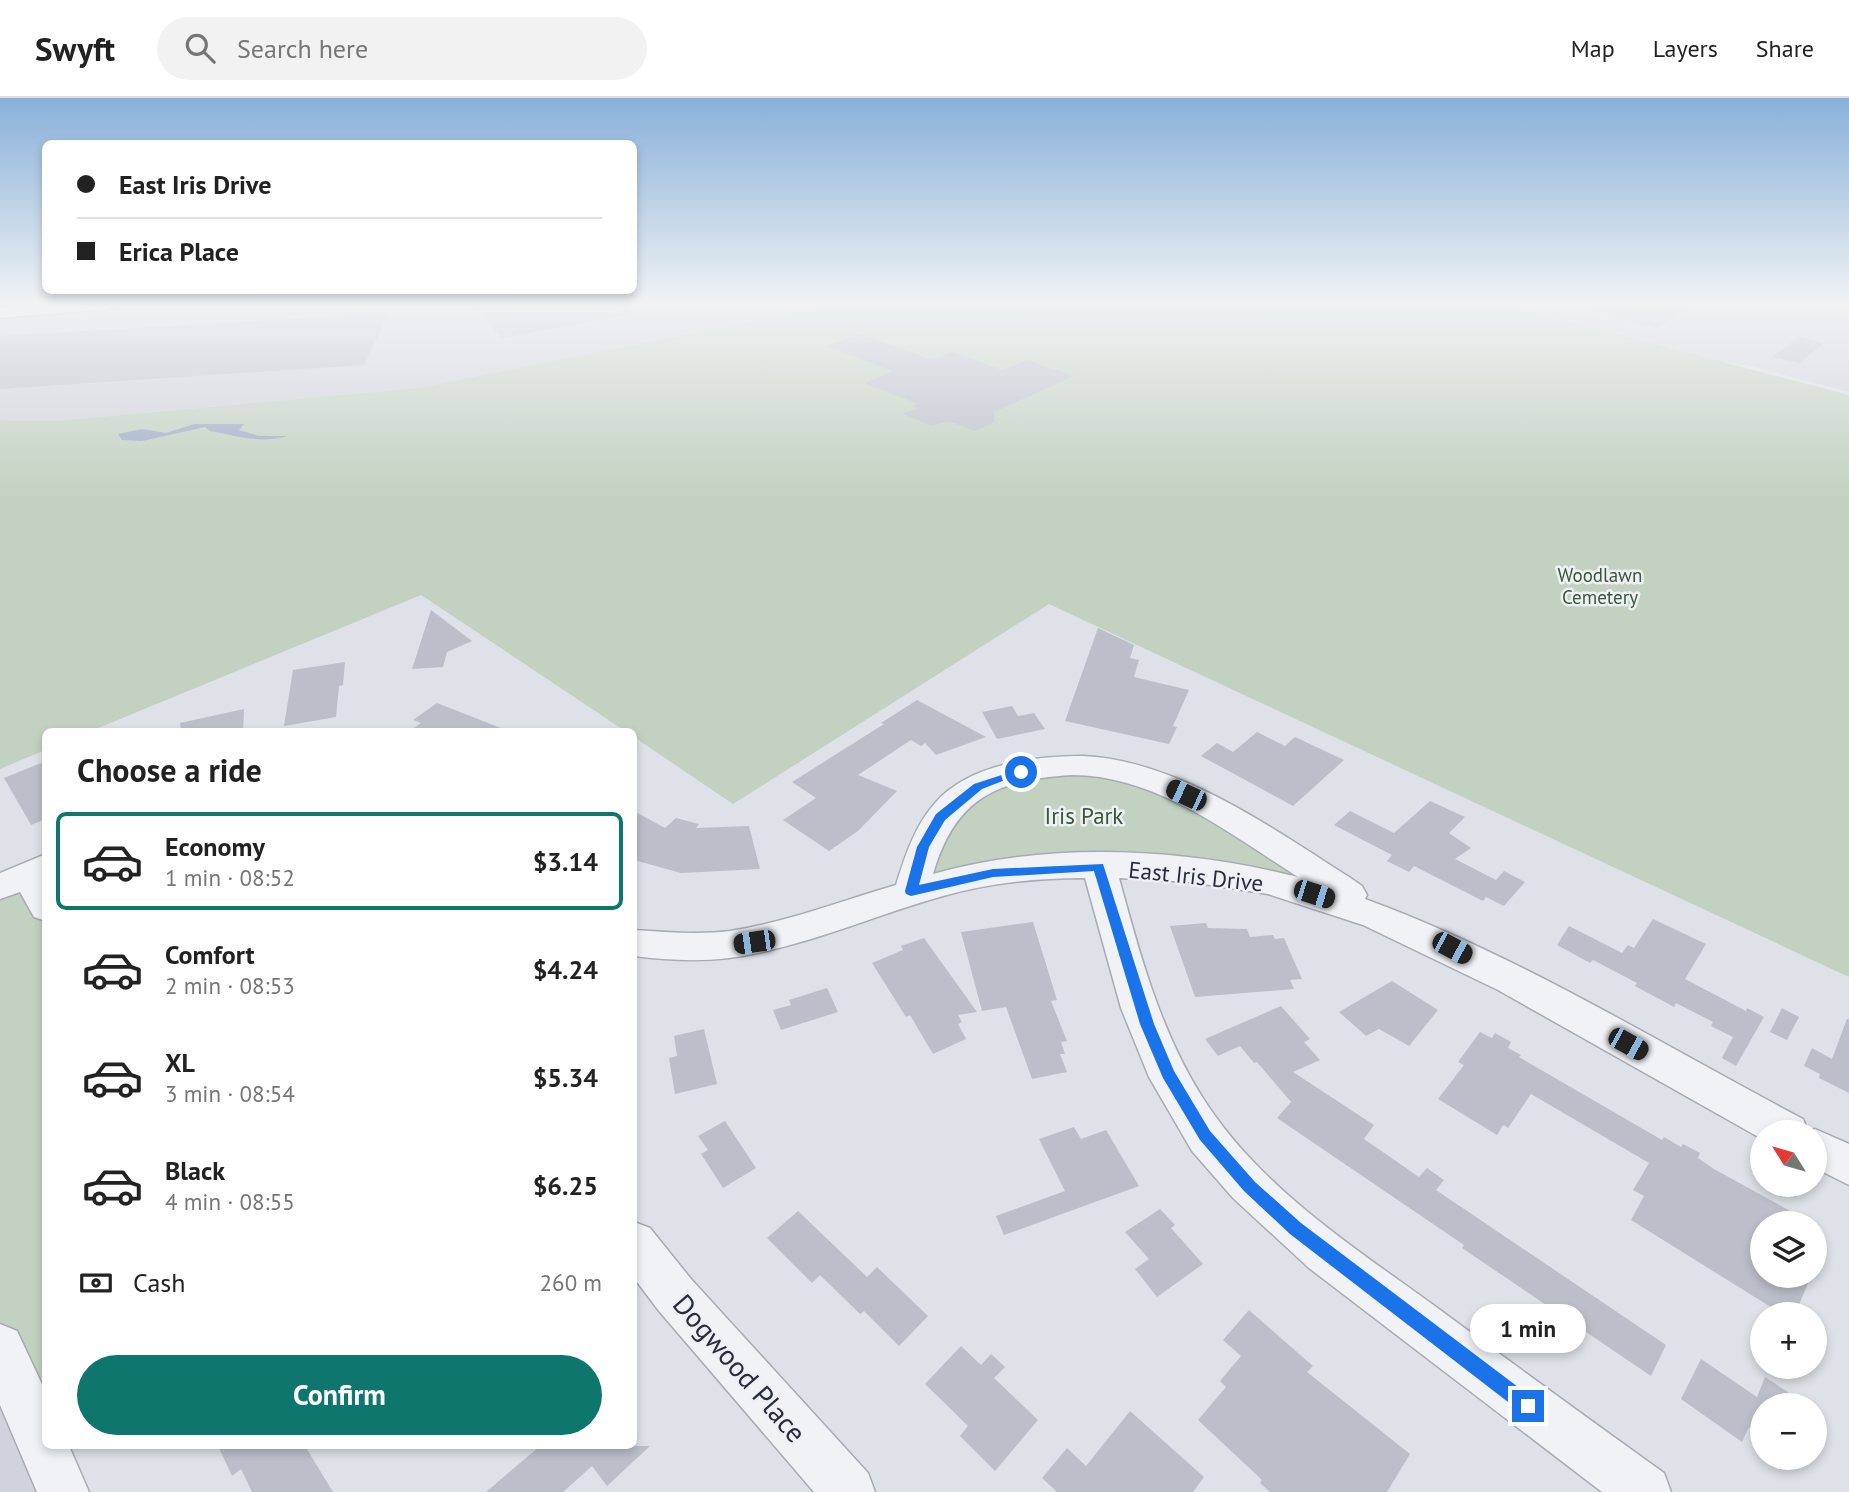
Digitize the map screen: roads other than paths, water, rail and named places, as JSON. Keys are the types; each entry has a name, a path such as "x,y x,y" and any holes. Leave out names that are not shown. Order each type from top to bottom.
{"street":[{"name":"East Iris Drive","path":"911,891 928,837 940,817 963,796 978,787 1009,775 1078,765 1134,774 1186,795 1306,866 1393,922 1513,981 1766,1120"},
{"name":"East Iris Drive","path":"637,943 685,949 754,942 911,891 993,873 1099,867 1180,869 1258,881 1300,890 1393,922"},
{"path":"1099,867 1137,995 1163,1063 1192,1115 1224,1160 1281,1216 1325,1253 1645,1492"},
{"path":"25,876 42,902"},
{"path":"1827,1154 1849,1166"},
{"name":"Dogwood Place","path":"637,1246 675,1295 849,1492"},
{"path":"0,1348 42,1435"},
{"path":"48,1449 63,1492"}],"water":[{"path":"194,424 244,424 239,430 259,436 288,436 249,438 210,431 205,427 142,441 122,440 118,434 142,429 166,433"}],"park label":[{"name":"Woodlawn Cemetery","path":"1600,586"},
{"name":"Iris Park","path":"1084,815"}]}
